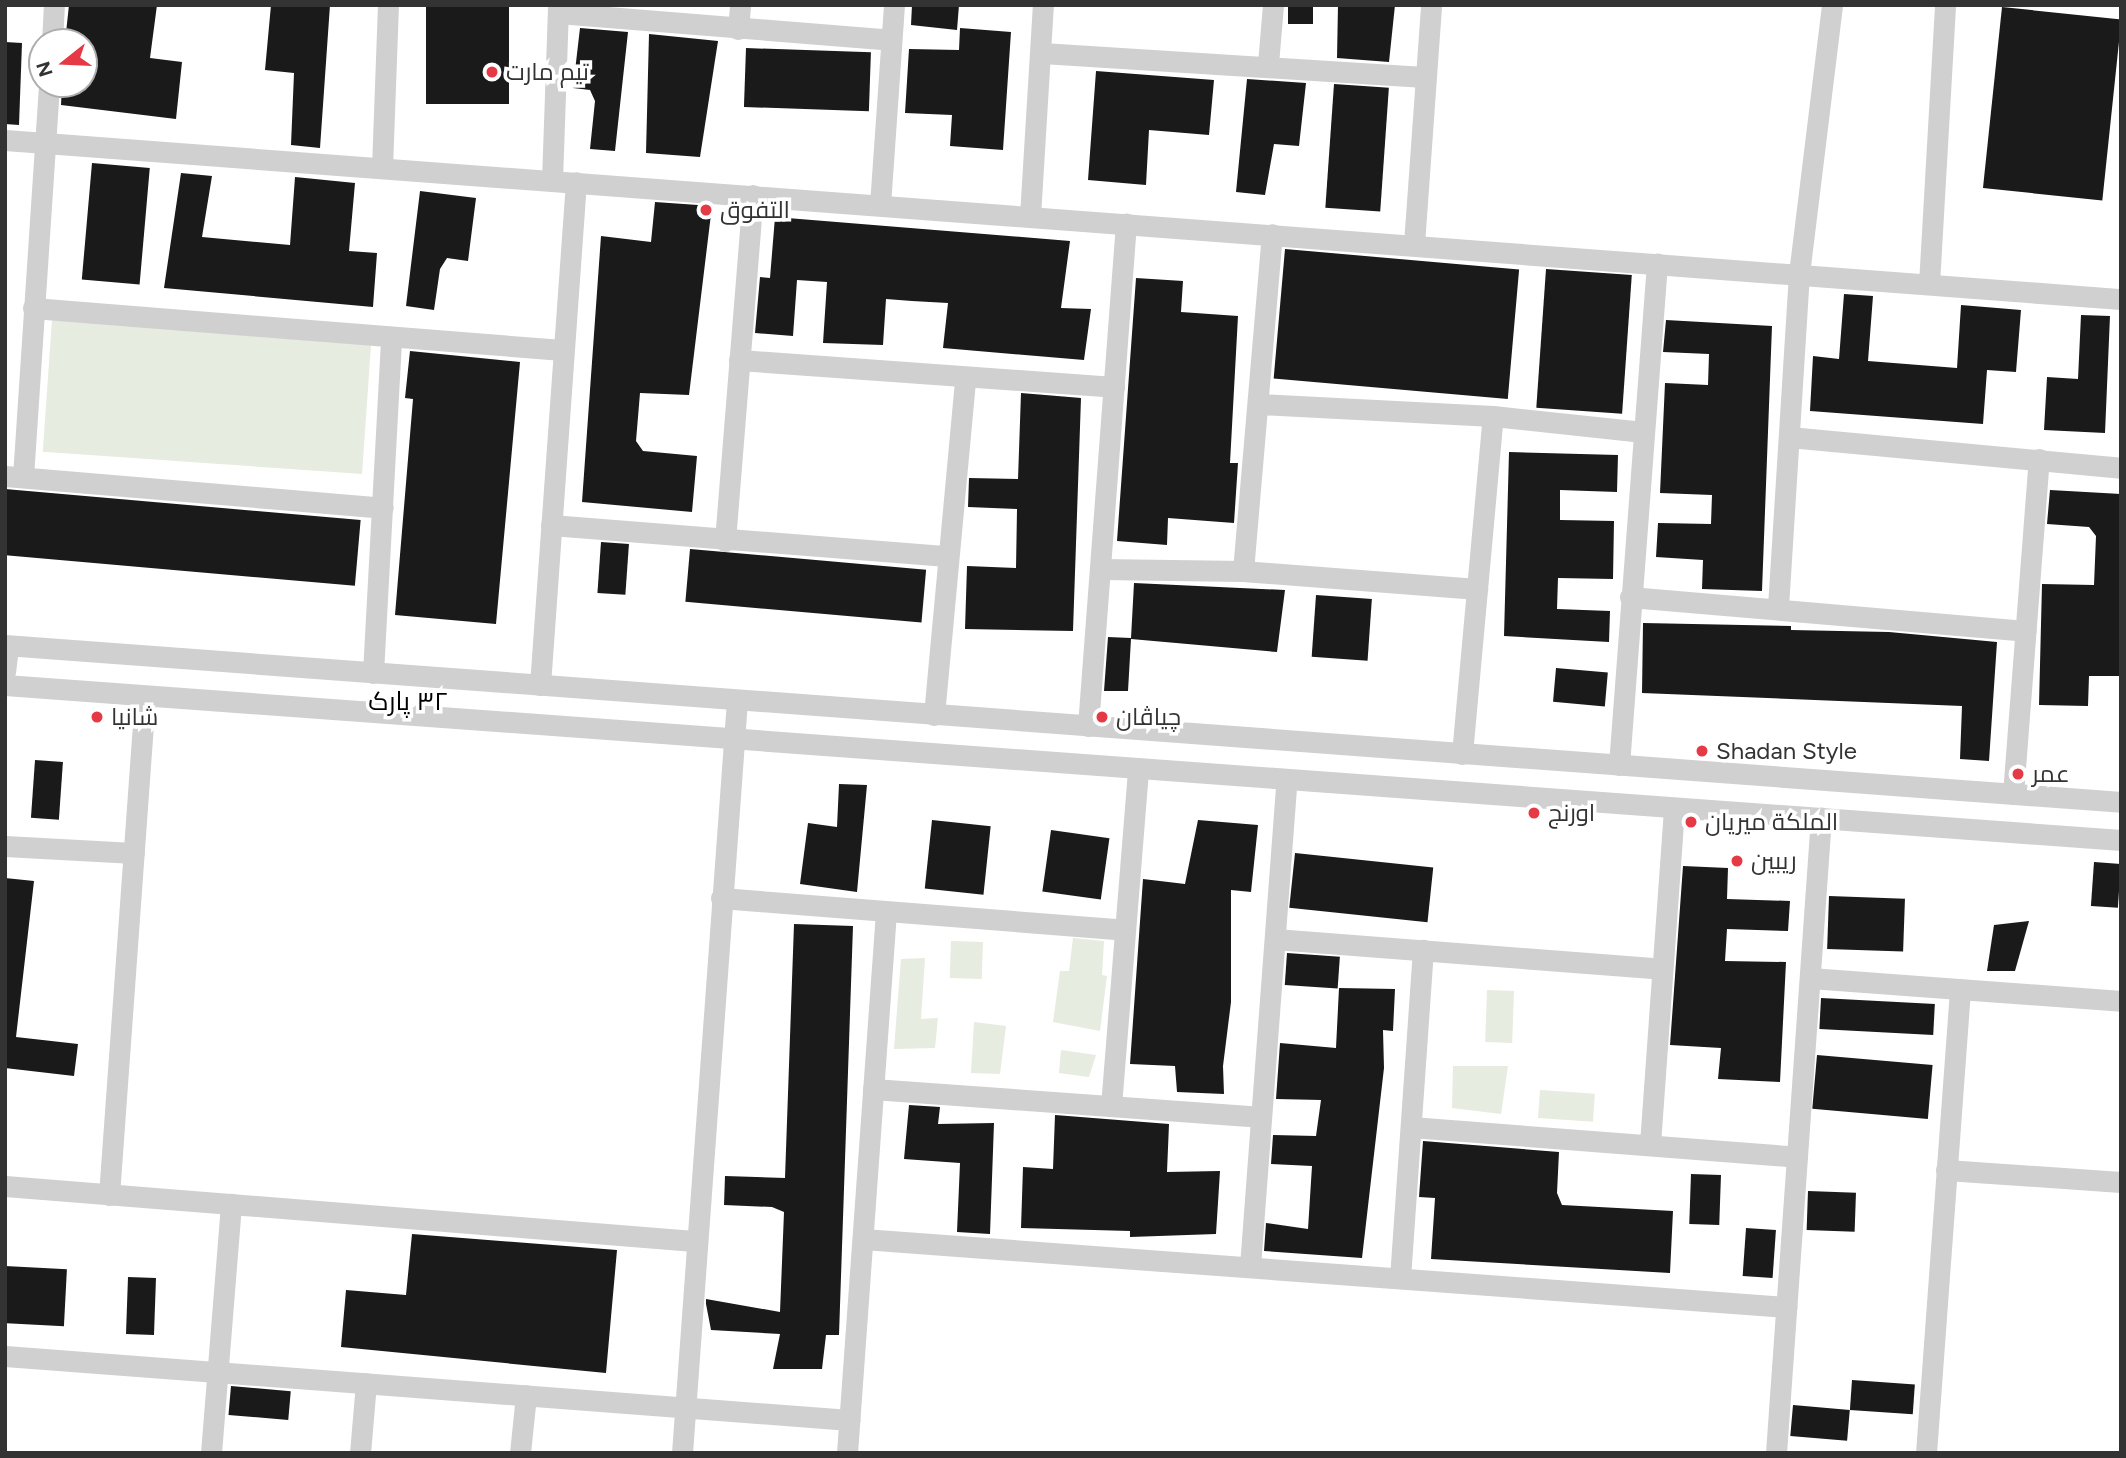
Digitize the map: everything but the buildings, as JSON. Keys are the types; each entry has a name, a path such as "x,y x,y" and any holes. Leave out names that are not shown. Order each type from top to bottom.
{"street":[{"path":"53,28 54,5"},
{"path":"382,168 388,5"},
{"path":"738,29 740,5"},
{"path":"880,205 894,5"},
{"path":"1030,216 1043,5"},
{"path":"1268,64 1273,5"},
{"path":"1414,244 1431,5"},
{"path":"1778,607 1799,274 1832,5"},
{"path":"1930,284 1945,5"},
{"path":"552,180 558,9 738,29 891,40"},
{"path":"1042,53 1268,64 1424,77"},
{"path":"48,98 33,309 14,476 383,508"},
{"path":"5,140 2121,299"},
{"path":"540,685 576,182"},
{"path":"725,541 753,195"},
{"path":"1088,726 1126,223"},
{"path":"1242,571 1272,234"},
{"path":"1619,765 1657,263"},
{"path":"33,309 562,351"},
{"path":"373,673 391,337"},
{"path":"739,360 965,379 1114,387"},
{"path":"934,715 965,379"},
{"path":"1258,404 1493,416 1643,432"},
{"path":"1462,754 1493,416"},
{"path":"1789,437 2121,468"},
{"path":"2013,794 2039,459"},
{"path":"551,526 947,556"},
{"path":"1100,569 1242,571 1477,589"},
{"path":"1630,597 1778,607 2026,631"},
{"path":"5,672 7,645 2121,802"},
{"path":"5,685 2121,840"},
{"path":"110,1195 145,695"},
{"path":"682,1453 694,1241 737,700"},
{"path":"1546,798 1548,760"},
{"path":"1111,1106 1138,768"},
{"path":"1250,1266 1259,1117 1287,779"},
{"path":"1650,1144 1674,808"},
{"path":"1776,1453 1822,818"},
{"path":"5,846 134,853"},
{"path":"721,898 1125,930"},
{"path":"847,1453 886,911"},
{"path":"1275,939 1662,969"},
{"path":"1399,1278 1423,950"},
{"path":"1810,978 2121,1001"},
{"path":"1926,1453 1959,989"},
{"path":"873,1089 1259,1117"},
{"path":"1411,1127 1797,1157"},
{"path":"1946,1170 2121,1182"},
{"path":"5,1186 694,1241"},
{"path":"211,1453 231,1204"},
{"path":"863,1239 1786,1307"},
{"path":"5,1356 850,1420"},
{"path":"360,1453 366,1383"},
{"path":"520,1453 526,1395"}],"shaded area":[{"path":"52,320 371,342 362,474 43,452"},
{"path":"1073,938 1104,941 1102,975 1107,976 1100,1031 1053,1022 1060,971 1069,971"},
{"path":"951,941 983,942 982,979 950,978"},
{"path":"925,958 921,1019 938,1018 935,1048 894,1049 901,959"},
{"path":"1487,990 1514,991 1512,1043 1485,1042"},
{"path":"974,1022 1006,1026 1000,1074 971,1073"},
{"path":"1061,1050 1096,1055 1089,1077 1059,1073"},
{"path":"1453,1066 1508,1066 1501,1114 1452,1108"},
{"path":"1540,1090 1595,1094 1593,1122 1538,1118"}],"place":[{"name":"تيم مارت","path":"492,72"},
{"name":"التفوق","path":"706,210"},
{"name":"شانيا","path":"97,717"},
{"name":"چياڤان","path":"1102,717"},
{"name":"Shadan Style","path":"1702,751"},
{"name":"عمر","path":"2018,774"},
{"name":"اورنج","path":"1534,813"},
{"name":"الملكة ميريان","path":"1691,822"},
{"name":"ريبين","path":"1737,861"}],"district":[{"name":"٣٢ پارک","path":"408,702"}]}
